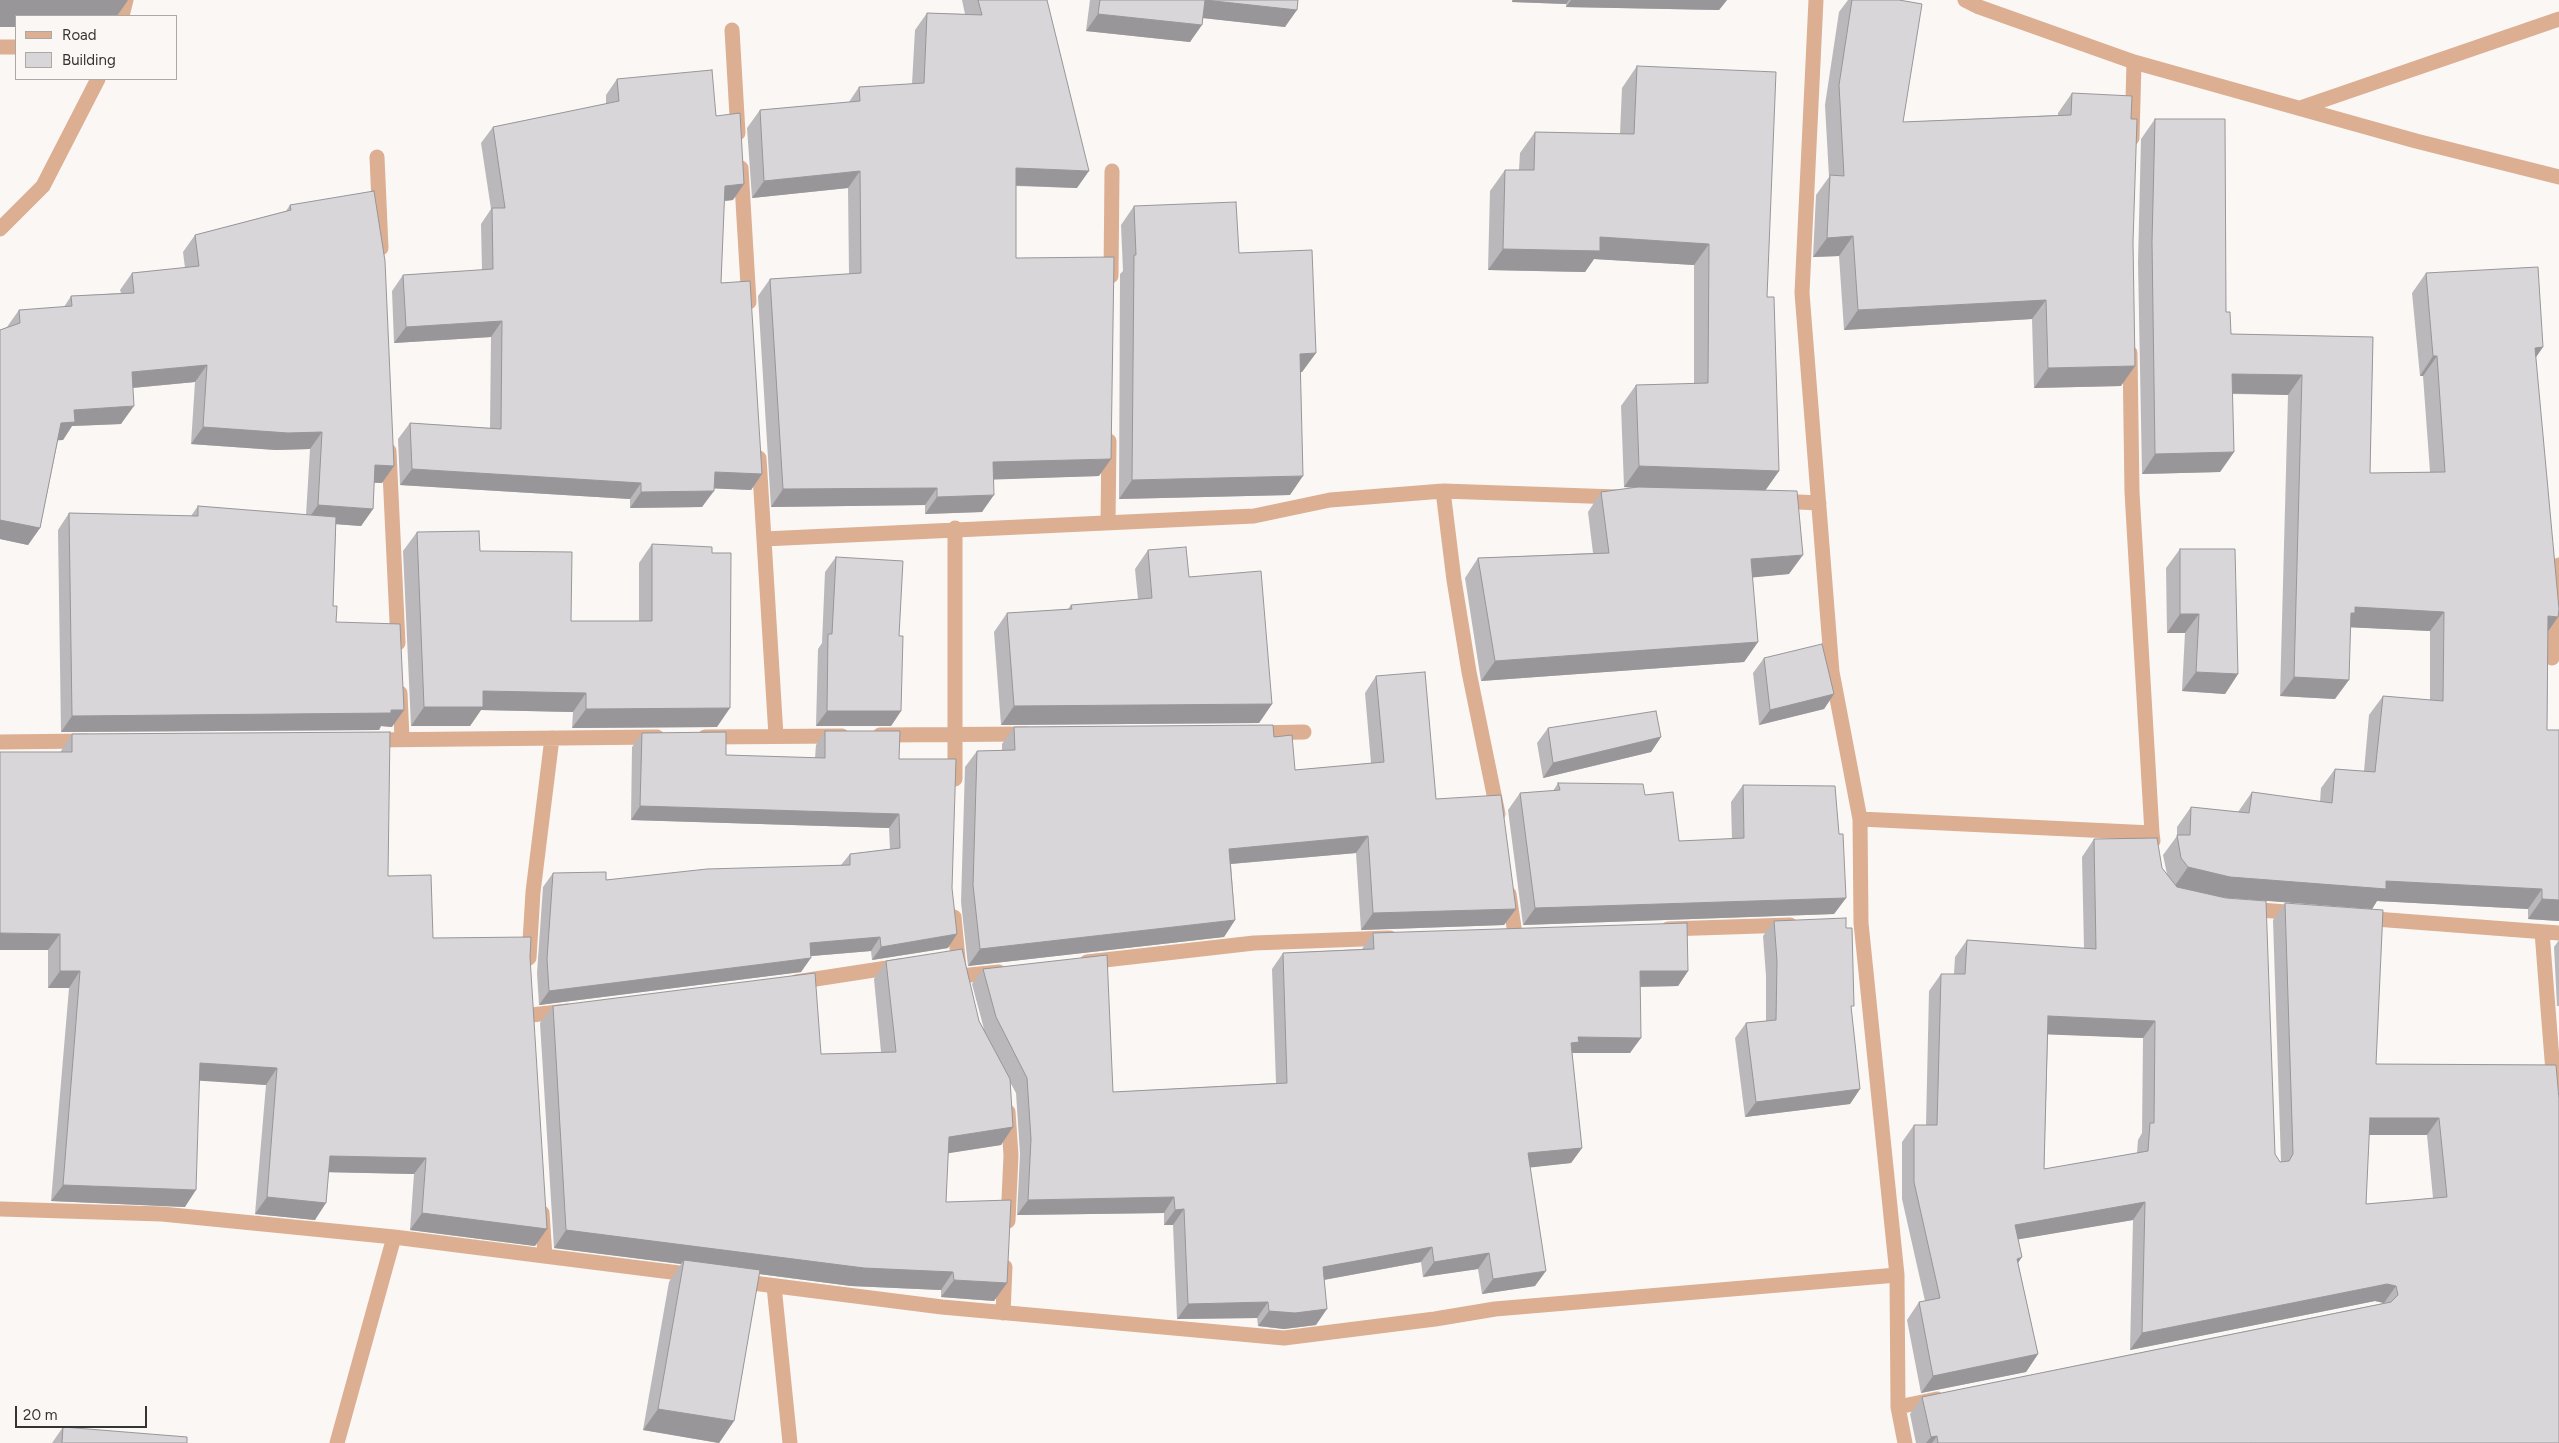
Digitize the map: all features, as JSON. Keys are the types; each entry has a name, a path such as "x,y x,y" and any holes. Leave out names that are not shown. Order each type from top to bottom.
{"street":[{"path":"122,15 126,0"},
{"path":"1816,0 1802,293 1832,672 1860,819 1861,923 1897,1275 1898,1407 1905,1443"},
{"path":"1965,0 1979,7 2134,62 2559,177"},
{"path":"2300,108 2559,19"},
{"path":"732,30 750,313"},
{"path":"0,47 15,47"},
{"path":"2131,157 2134,62"},
{"path":"0,229 43,186 97,80"},
{"path":"377,157 381,265"},
{"path":"1111,288 1112,171"},
{"path":"2130,342 2132,492 2154,859"},
{"path":"1108,522 1109,425"},
{"path":"389,433 399,660"},
{"path":"758,441 776,736"},
{"path":"1443,491 1454,580 1469,672 1495,787 1500,826"},
{"path":"764,539 955,528 1254,516 1330,500 1443,491 1631,497"},
{"path":"1760,501 1819,503"},
{"path":"955,528 957,735 955,794"},
{"path":"2552,658 2559,565"},
{"path":"399,680 402,739"},
{"path":"1235,733 1304,732"},
{"path":"688,737 1046,734"},
{"path":"353,740 669,737"},
{"path":"528,973 533,892 552,738"},
{"path":"0,742 98,741"},
{"path":"1860,819 2152,833"},
{"path":"1507,875 1515,934"},
{"path":"952,902 960,976 964,993"},
{"path":"2234,908 2313,914"},
{"path":"2263,910 2264,929"},
{"path":"2343,916 2559,933"},
{"path":"1842,924 1861,923"},
{"path":"1654,930 1802,925"},
{"path":"2542,932 2555,1100"},
{"path":"1496,935 1535,934"},
{"path":"1068,964 1254,943 1409,938"},
{"path":"938,960 958,956"},
{"path":"782,984 919,963"},
{"path":"960,976 1019,969"},
{"path":"530,998 532,1035"},
{"path":"531,1015 579,1009"},
{"path":"1007,1094 1011,1155 1007,1234"},
{"path":"542,1198 545,1256"},
{"path":"0,1209 162,1214 394,1237 707,1277"},
{"path":"337,1443 394,1237"},
{"path":"1003,1313 1006,1254"},
{"path":"726,1280 1003,1313 1284,1338 1435,1319 1495,1309 1897,1275"},
{"path":"774,1286 790,1443"},
{"path":"1898,1407 1947,1397"}],"building":[{"path":"978,0 1047,0 1089,171 1016,168 1016,258 1114,257 1111,459 993,462 994,495 937,497 937,488 783,489 770,279 861,273 860,171 764,181 760,110 860,101 859,87 924,83 927,13 982,15"},
{"path":"1100,0 1205,0 1202,25 1098,14"},
{"path":"1205,0 1298,0 1297,10"},
{"path":"1852,0 1899,0 1922,4 1903,122 2071,115 2072,93 2132,96 2131,119 2137,119 2133,242 2135,366 2048,368 2046,300 1858,310 1853,236 1827,238 1830,175 1844,176 1839,85"},
{"path":"1637,66 1776,72 1767,297 1774,297 1779,471 1639,466 1636,385 1708,383 1709,244 1600,237 1600,251 1503,249 1505,170 1534,170 1535,132 1634,134"},
{"path":"712,70 716,116 740,113 744,184 725,186 721,283 750,281 762,474 715,472 714,491 641,492 641,483 412,469 410,423 501,429 502,321 406,327 403,275 493,269 492,208 505,208 493,127 619,101 617,79"},
{"path":"2155,119 2225,119 2226,312 2230,312 2231,334 2373,337 2370,473 2445,472 2437,356 2433,356 2426,273 2538,267 2543,347 2535,348 2559,609 2558,617 2548,616 2547,730 2559,730 2559,900 2542,899 2542,889 2386,881 2386,889 2230,877 2188,867 2181,858 2177,835 2190,835 2191,807 2249,813 2252,792 2332,803 2335,769 2375,772 2383,696 2443,701 2444,612 2355,607 2355,613 2351,613 2349,680 2294,677 2302,375 2232,374 2234,452 2155,454 2152,242"},
{"path":"374,191 385,261 394,466 375,465 373,509 318,505 322,432 288,433 203,427 207,365 132,372 134,406 74,410 75,422 61,423 40,528 0,520 0,330 20,323 19,310 72,306 71,296 134,293 132,273 199,266 195,235 291,210 290,205"},
{"path":"1236,202 1239,253 1312,250 1316,353 1300,354 1303,476 1132,480 1134,255 1136,255 1134,206"},
{"path":"1638,487 1797,491 1803,555 1751,559 1758,642 1495,661 1478,558 1609,553 1601,492"},
{"path":"198,506 336,517 333,606 337,606 336,622 400,624 404,710 391,710 391,713 72,716 69,513 198,516"},
{"path":"479,531 480,551 572,552 571,621 652,621 652,544 712,547 712,553 731,553 730,708 586,709 586,693 483,691 483,707 424,707 417,532"},
{"path":"1186,547 1189,577 1261,571 1272,704 1014,706 1007,613 1072,609 1071,605 1152,598 1148,550"},
{"path":"2180,549 2235,549 2238,674 2196,672 2199,614 2180,614"},
{"path":"836,557 903,561 899,636 903,636 901,711 827,711 828,634 832,634"},
{"path":"1822,644 1834,694 1770,710 1764,658"},
{"path":"1425,672 1436,799 1501,795 1516,909 1373,913 1368,836 1229,849 1235,920 980,949 973,885 977,751 1015,750 1014,727 1273,725 1274,737 1292,735 1295,770 1384,762 1376,676"},
{"path":"1656,711 1661,737 1553,763 1548,728"},
{"path":"825,731 900,731 899,759 956,759 952,888 957,934 881,947 880,937 810,943 811,958 549,991 547,959 553,873 606,872 606,880 707,869 850,865 850,854 900,848 899,814 640,806 642,733 726,732 726,755 825,758"},
{"path":"390,732 388,876 431,875 433,938 531,937 530,957 547,1229 422,1213 426,1158 330,1156 326,1203 267,1197 277,1068 200,1063 196,1190 63,1185 80,971 60,971 60,934 0,933 0,752 72,752 72,734"},
{"path":"1558,783 1643,784 1645,795 1673,792 1679,841 1744,838 1743,785 1835,786 1839,834 1843,834 1846,898 1535,908 1520,793 1560,790"},
{"path":"2157,838 2162,868 2177,887 2226,898 2266,901 2275,1154 2280,1162 2289,1161 2293,1154 2285,903 2383,910 2376,1064 2556,1065 2559,1099 2559,1443 1938,1443 1937,1436 1931,1437 1922,1397 2391,1302 2398,1295 2396,1286 2387,1284 2142,1333 2145,1202 2015,1225 2022,1257 2017,1259 2038,1354 1933,1376 1919,1302 1940,1298 1914,1182 1914,1125 1937,1125 1941,974 1965,974 1967,940 2096,949 2094,839","holes":["2048,1016 2155,1021 2154,1123 2150,1123 2148,1151 2044,1169","2370,1118 2439,1118 2447,1197 2366,1204"]},
{"path":"1846,918 1846,928 1852,928 1854,1006 1851,1006 1860,1089 1756,1102 1746,1023 1776,1020 1777,961 1774,921"},
{"path":"1687,923 1688,971 1640,971 1641,1038 1578,1037 1579,1042 1571,1043 1582,1148 1528,1153 1546,1271 1493,1279 1489,1253 1434,1262 1432,1247 1323,1267 1327,1309 1295,1313 1269,1311 1268,1302 1188,1304 1184,1209 1175,1210 1174,1197 1028,1200 1031,1139 1027,1078 996,1017 983,969 1107,955 1113,1092 1287,1083 1283,953 1374,949 1373,933"},
{"path":"962,949 979,1021 1010,1079 1013,1127 949,1137 946,1202 1011,1200 1007,1283 954,1280 953,1272 864,1268 566,1230 553,1006 815,973 821,1054 896,1052 886,961"},
{"path":"684,1260 760,1270 734,1421 658,1409"},
{"path":"63,1427 187,1437 187,1443 62,1443"}]}
